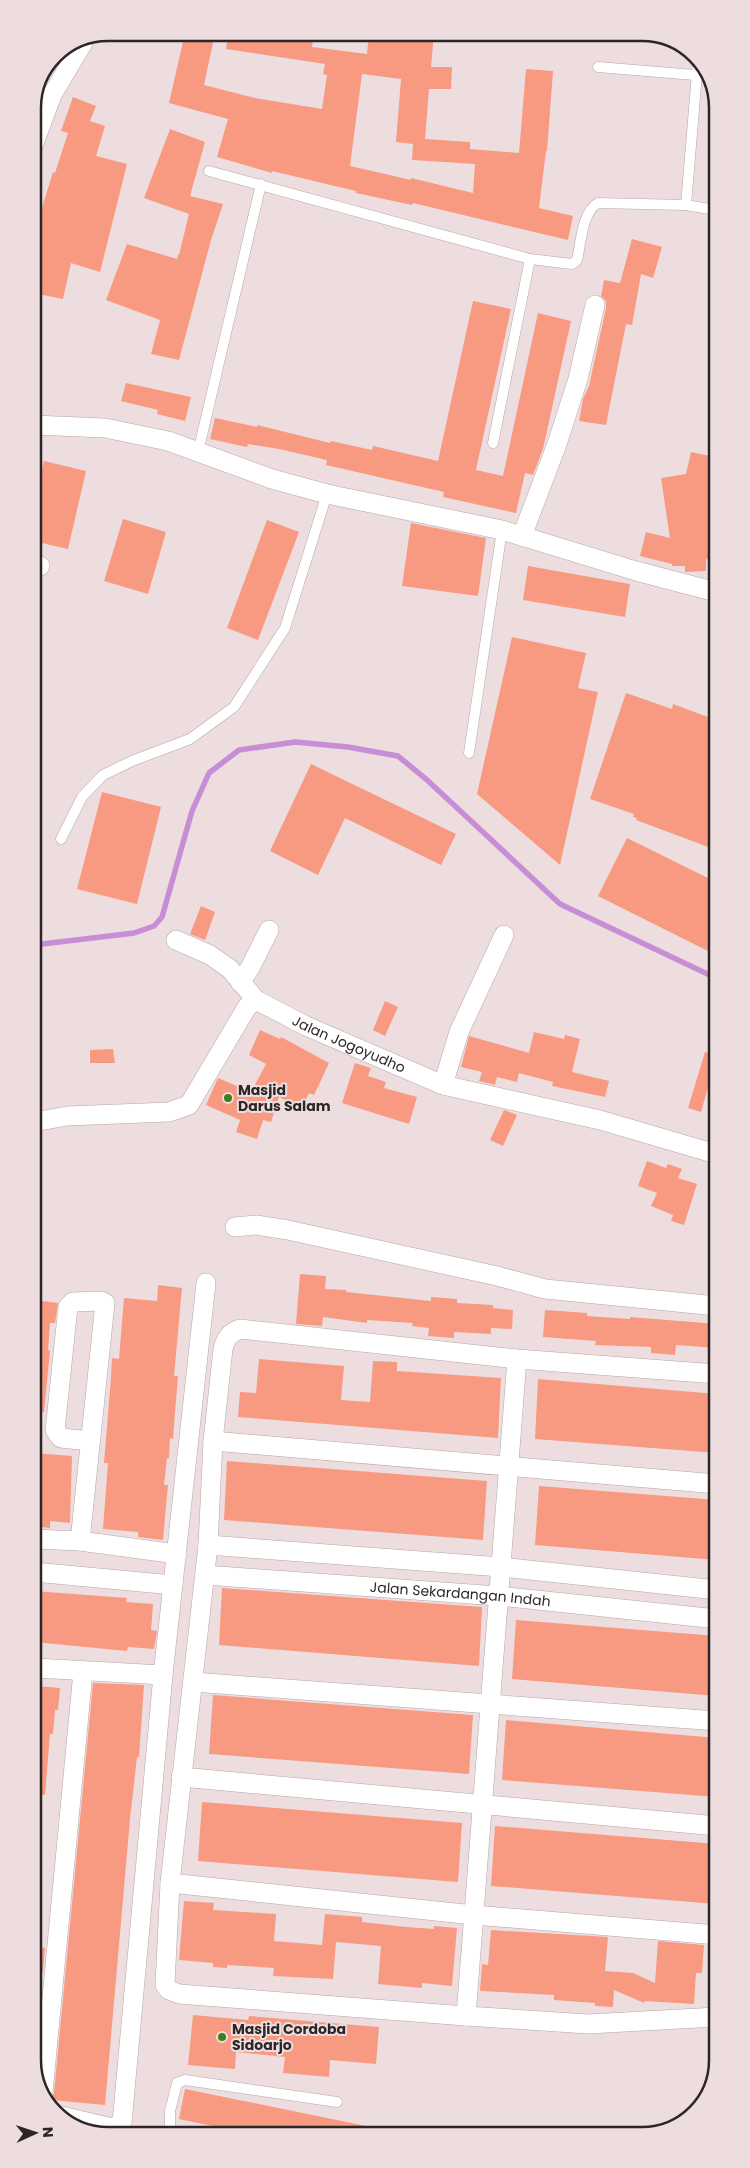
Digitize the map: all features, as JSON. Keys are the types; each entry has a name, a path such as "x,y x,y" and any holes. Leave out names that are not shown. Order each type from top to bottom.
{"street":[{"path":"41,125 52,95 81,47"},
{"path":"522,536 557,444 578,379 595,305"},
{"path":"41,425 106,428 168,441 272,479 327,494 502,530 636,571 709,590"},
{"path":"240,982 250,968 269,930"},
{"path":"443,1085 459,1032 504,936"},
{"path":"41,1121 67,1116 169,1112 189,1105 247,1007 256,1000 230,969 210,955 176,940"},
{"name":"Jalan Jogoyudho","path":"256,1000 306,1026 443,1085 600,1120 709,1152"},
{"path":"235,1227 256,1225 288,1230 545,1288 709,1305"},
{"path":"114,2127 122,2123 173,1585 206,1283"},
{"path":"80,1541 105,1303 73,1302 68,1307 55,1430 61,1438 90,1441"},
{"path":"709,1373 517,1359 240,1329 232,1332 226,1338 223,1349 213,1441 205,1575 170,1883 165,1985 169,1990 179,1994 588,2024 709,2017"},
{"path":"466,2016 517,1359"},
{"path":"213,1441 709,1483"},
{"path":"41,1540 80,1541 177,1554"},
{"name":"Jalan Sekardangan Indah","path":"208,1545 501,1567 709,1589"},
{"path":"41,1573 173,1585"},
{"name":"Jalan Sekardangan Indah","path":"205,1575 498,1596 709,1618"},
{"path":"41,1669 164,1675"},
{"path":"44,2078 83,1672"},
{"path":"193,1682 489,1706 709,1720"},
{"path":"181,1777 709,1825"},
{"path":"170,1883 474,1916 709,1935"},
{"path":"79,2120 108,2127"}],"lane":[{"path":"598,66 701,76"},
{"path":"686,205 702,78"},
{"path":"209,171 530,259 572,264 577,260 588,214 592,206 598,202 686,205 709,209"},
{"path":"198,452 261,184"},
{"path":"492,444 530,259"},
{"path":"61,839 82,797 103,775 132,761 190,739 234,707 285,628 327,494"},
{"path":"469,753 502,530"},
{"path":"170,2127 170,2111 177,2083 185,2080 336,2102"}],"building":[{"path":"183,41 213,41 204,85 255,98 322,109 327,75 323,74 325,64 226,49 227,41 313,41 312,47 367,54 368,41 433,41 431,67 452,67 451,89 429,89 425,139 470,142 470,149 519,153 526,69 553,71 547,151 539,208 573,216 568,240 413,203 412,205 356,193 356,191 272,171 272,173 217,157 228,119 169,103","holes":["362,74 401,79 396,142 413,144 412,160 475,164 473,193 350,166"]},
{"path":"73,97 96,106 90,121 105,126 96,156 127,164 100,272 71,263 63,299 41,295 41,211 68,133 61,131"},
{"path":"170,129 205,142 190,196 223,204 211,240 179,360 151,354 160,320 106,300 127,244 177,259 179,255 189,214 144,198"},
{"path":"632,239 662,247 653,278 641,274 632,325 626,324 606,425 579,421 583,399 589,386 606,308 606,301 601,296 604,280 620,283"},
{"path":"473,301 511,309 476,470 503,476 538,313 571,321 543,449 533,475 525,473 516,513 443,497 444,492 326,465 327,460 279,449 248,444 247,447 210,439 215,418 257,427 257,425 330,443 331,441 372,450 373,446 438,461"},
{"path":"126,383 191,397 185,421 157,414 158,410 121,401"},
{"path":"691,452 709,456 709,560 706,559 706,571 685,572 685,566 672,566 672,564 640,556 646,532 670,538 661,478 686,474"},
{"path":"44,461 86,471 68,549 41,543 41,474"},
{"path":"123,519 166,532 148,594 104,581"},
{"path":"267,520 299,532 258,640 227,628"},
{"path":"411,523 486,538 478,596 402,586"},
{"path":"528,566 630,584 625,617 523,600"},
{"path":"512,637 586,653 578,688 598,692 560,865 477,794"},
{"path":"626,693 672,709 673,704 709,717 709,847 636,820 637,818 633,817 634,814 590,799"},
{"path":"311,764 456,834 441,865 345,818 318,875 270,851"},
{"path":"102,792 161,807 137,904 77,889"},
{"path":"627,838 709,879 709,952 598,896"},
{"path":"201,906 215,912 205,940 190,934"},
{"path":"385,1001 398,1007 385,1036 373,1030"},
{"path":"260,1030 280,1039 281,1037 329,1063 314,1095 309,1093 302,1108 279,1097 271,1122 263,1120 257,1139 236,1132 240,1120 206,1105 218,1078 251,1092 266,1064 249,1055"},
{"path":"534,1032 564,1039 565,1035 580,1039 572,1072 609,1081 605,1097 552,1086 553,1082 519,1073 517,1082 497,1077 495,1085 479,1081 482,1072 461,1067 469,1036 529,1053"},
{"path":"113,1049 115,1063 90,1063 90,1050"},
{"path":"705,1052 709,1053 709,1084 701,1112 688,1108"},
{"path":"355,1063 371,1068 368,1076 386,1082 384,1088 417,1097 409,1124 342,1103"},
{"path":"504,1110 517,1115 503,1146 490,1140"},
{"path":"647,1161 666,1168 668,1164 682,1169 678,1178 697,1184 684,1225 671,1221 673,1215 651,1206 657,1193 638,1186"},
{"path":"300,1274 326,1276 325,1289 431,1301 431,1297 457,1299 457,1303 493,1305 493,1308 513,1310 512,1329 491,1328 491,1334 454,1332 454,1338 428,1336 429,1328 412,1326 413,1323 367,1320 367,1323 323,1317 322,1326 296,1324"},
{"path":"158,1285 182,1288 174,1376 178,1376 173,1439 170,1438 169,1458 167,1458 164,1485 168,1485 163,1540 138,1537 138,1532 103,1529 108,1463 104,1463 112,1358 119,1359 124,1298 157,1301"},
{"path":"41,1301 58,1303 55,1323 50,1323 48,1350 50,1351 44,1412 41,1412"},
{"path":"545,1310 587,1313 587,1316 630,1319 630,1317 709,1323 709,1347 676,1345 675,1355 651,1353 651,1347 595,1345 596,1341 543,1337"},
{"path":"259,1359 344,1366 341,1400 370,1402 373,1361 397,1362 397,1371 501,1378 498,1438 238,1417 240,1392 256,1393"},
{"path":"538,1379 709,1393 709,1452 535,1439"},
{"path":"41,1454 72,1456 70,1523 50,1521 50,1528 41,1527"},
{"path":"227,1461 487,1481 483,1540 224,1520"},
{"path":"539,1486 709,1499 709,1559 535,1545"},
{"path":"222,1588 482,1607 479,1666 219,1645"},
{"path":"41,1592 127,1598 126,1602 153,1604 151,1630 157,1631 154,1649 128,1647 127,1651 41,1643"},
{"path":"516,1620 709,1635 709,1695 512,1679"},
{"path":"93,1683 144,1685 139,1757 137,1757 130,1819 105,2105 55,2100 52,2097"},
{"path":"41,1686 60,1688 58,1710 55,1710 53,1734 50,1734 45,1795 41,1795"},
{"path":"213,1695 473,1715 469,1774 209,1754"},
{"path":"506,1720 709,1737 709,1796 502,1780"},
{"path":"202,1802 462,1823 458,1882 198,1861"},
{"path":"495,1826 709,1843 709,1903 491,1886"},
{"path":"184,1901 214,1903 213,1910 276,1914 274,1941 322,1945 325,1914 362,1917 362,1922 406,1927 434,1929 434,1926 457,1928 452,1986 422,1983 422,1988 378,1984 381,1946 336,1942 333,1979 273,1976 274,1968 227,1965 227,1968 213,1967 213,1963 179,1960"},
{"path":"491,1930 608,1937 605,1971 633,1973 655,1983 658,1941 704,1945 702,1973 696,1973 694,2004 645,2001 644,2003 614,1990 613,2007 595,2006 595,2003 554,2000 554,1995 480,1991 482,1964 488,1965"},
{"path":"41,1948 45,1948 43,1972 41,1972"},
{"path":"193,2015 248,2020 249,2016 379,2027 376,2064 330,2060 329,2077 283,2073 285,2057 236,2052 235,2069 188,2065"},
{"path":"185,2089 371,2127 217,2127 179,2119"}],"waterway":[{"path":"41,944 134,933 154,926 162,917 192,811 209,773 239,750 295,742 348,747 398,756 426,779 560,904 709,975"}],"place":[{"name":"Masjid Darus Salam","path":"228,1098"},
{"name":"Masjid Cordoba Sidoarjo","path":"222,2037"}]}
